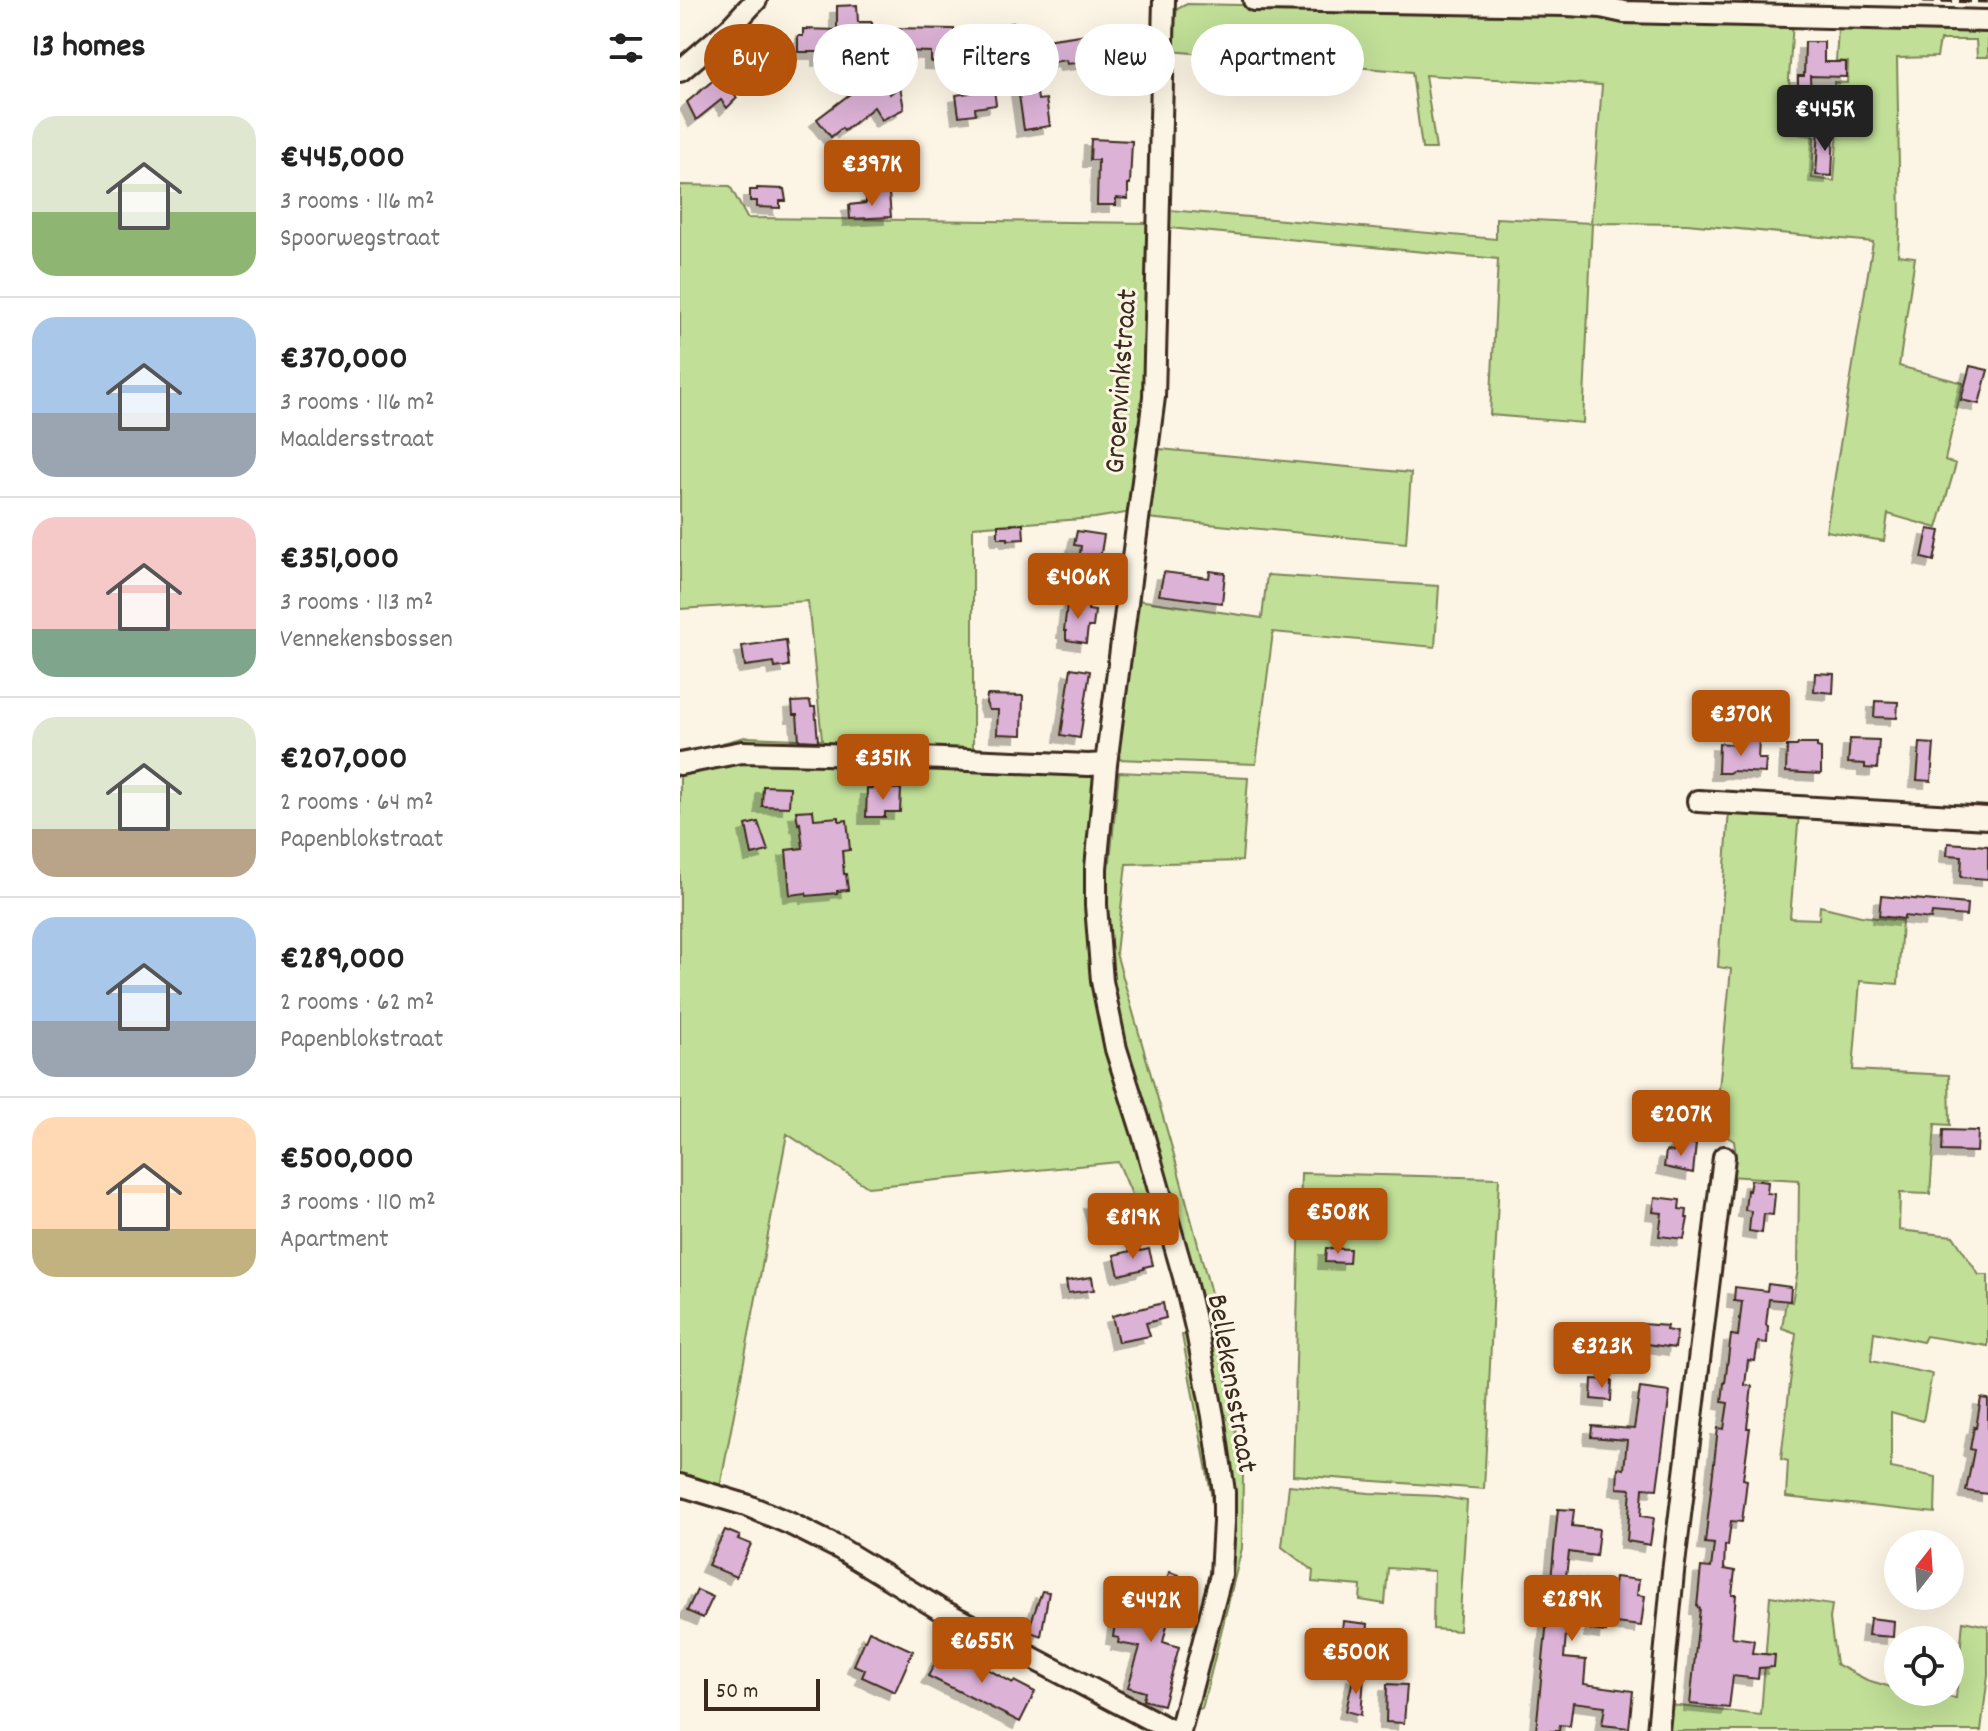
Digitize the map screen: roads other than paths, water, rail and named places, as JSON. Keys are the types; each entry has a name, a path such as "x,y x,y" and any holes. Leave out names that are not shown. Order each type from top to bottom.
{"street":[{"path":"680,71 730,28 756,0"},
{"name":"Groenvinkstraat","path":"1106,764 1154,397 1164,0"},
{"path":"1254,0 1567,5 1624,12 1988,21"},
{"path":"680,764 742,752 1106,764"},
{"name":"Bellekensstraat","path":"1106,764 1096,868 1102,981 1116,1049 1191,1305 1224,1492 1221,1575 1180,1731"},
{"path":"1698,801 1988,818"},
{"path":"1658,1731 1673,1572 1724,1157"},
{"path":"680,1485 746,1505 791,1524 839,1548 941,1610 1172,1731"}],"railway":[{"path":"1923,0 1988,1"}]}
